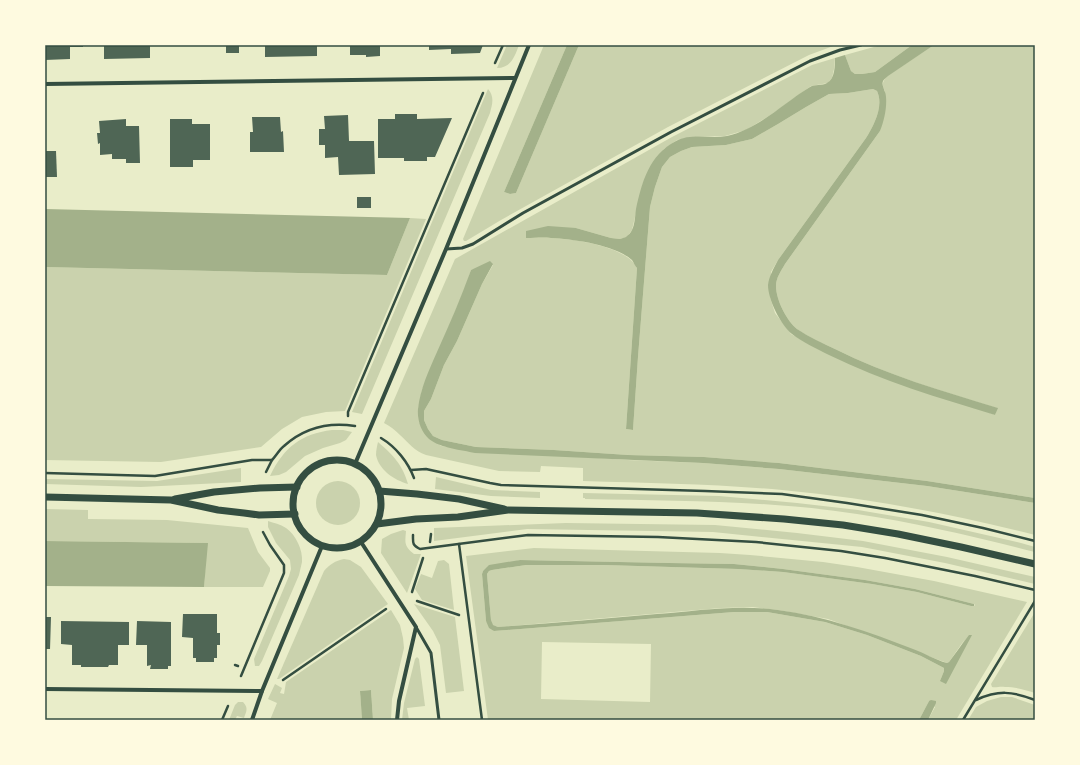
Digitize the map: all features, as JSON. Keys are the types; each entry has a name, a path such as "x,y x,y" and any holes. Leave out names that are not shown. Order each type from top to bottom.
{"street":[{"path":"355,464 446,249 529,45"},
{"path":"45,84 515,78"},
{"path":"342,461 355,464 366,471 374,480 379,492 381,508 377,524 370,534 361,542 349,547 335,548 322,546 310,539 300,528 293,505 297,487 305,475 315,466 328,462 342,461"},
{"path":"171,500 214,492 260,488 297,487"},
{"path":"379,492 417,494 459,499 508,510"},
{"path":"45,497 171,500 218,510 259,515 295,514"},
{"path":"377,524 416,519 458,517 508,510 697,513 843,525 898,534 1035,564"},
{"path":"361,542 416,627 399,701 397,720"},
{"path":"252,720 262,691 322,546"},
{"path":"45,689 262,691"}],"lane":[{"path":"446,249 462,248 473,244 523,213 671,132 810,61 840,50 861,45"},
{"path":"416,627 431,653 439,720"}],"path":[{"path":"348,416 503,45"},
{"path":"260,488 263,477 272,460 283,447 299,434 316,428 347,425 369,431 384,439 393,447 411,470 417,494"},
{"path":"45,473 155,476 252,460 272,460"},
{"path":"411,470 426,469 501,485 560,486"},
{"path":"234,691 284,573 284,565 265,536 259,515"},
{"path":"416,519 413,543 415,547 420,549 519,536 538,535 658,537 756,542 841,551 885,558 1035,590"},
{"path":"459,544 482,720"},
{"path":"423,558 412,593 417,602 459,615"},
{"path":"963,720 1035,601"},
{"path":"279,683 390,607"},
{"path":"975,700 986,695 1005,692 1024,695 1035,700"}],"shaded area":[{"path":"507,45 519,45 512,61 506,66 497,68"},
{"path":"544,45 567,45 504,192 510,194 516,193 579,45 836,45 809,55 668,127 464,241 463,239"},
{"path":"567,45 579,45 516,193 510,194 504,192"},
{"path":"881,45 912,45 875,72 855,74 851,71 845,55"},
{"path":"912,45 934,45 883,80 886,95 886,106 880,131 785,264 777,280 776,292 780,304 790,321 797,329 806,335 894,375 998,408 995,415 890,381 869,373 805,343 792,334 784,325 770,298 768,285 778,260 866,138 875,121 879,109 879,97 877,91 873,89 829,94 752,139 726,145 692,147 670,157 662,167 650,207 633,430 626,429 637,268 632,260 615,250 571,240 526,238 526,231 548,226 576,228 611,238 620,239 626,237 633,228 638,199 648,170 659,154 667,147 676,141 688,137 727,136 750,128 810,87 825,84 830,81 834,72 835,58 845,55 851,71 855,74 875,72"},
{"path":"934,45 1035,45 1035,498 927,481 779,463 704,457 628,455 476,447 442,440 433,436 428,429 424,420 424,411 431,399 444,365 457,341 482,284 493,265 471,270 465,288 422,390 418,410 419,422 441,446 627,460 703,463 779,469 927,486 1035,503 1035,535 973,520 910,508 814,493 732,486 583,481 583,468 541,466 540,472 499,471 426,455 418,451 384,423 455,259 672,137 812,65 835,58 832,78 828,83 811,86 772,114 746,130 725,136 692,137 677,140 664,149 643,183 632,230 627,237 620,239 611,238 576,228 526,238 560,239 582,241 594,244 625,255 637,267 626,429 633,430 650,207 662,167 670,157 692,147 726,145 752,139 829,94 873,89 877,91 879,97 879,109 869,133 771,272 770,297 775,313 791,334 809,344 995,415 997,408 894,375 806,335 797,329 790,321 780,304 776,292 777,280 785,264 880,131 885,91 883,85 884,80 887,76"},
{"path":"488,89 492,95 490,113 362,414 352,412"},
{"path":"45,209 410,218 387,275 45,267"},
{"path":"410,218 426,219 345,411 326,412 302,417 282,429 261,447 161,462 45,460 45,267 387,275"},
{"path":"490,261 493,264 482,284 457,341 444,365 431,399 424,411 424,420 428,429 433,436 442,440 476,447 628,455 704,457 779,463 927,481 1035,498 1035,503 927,486 779,469 703,463 475,453 439,445 429,439 420,426 418,413 421,394 428,373 471,270"},
{"path":"332,430 352,432 346,440 305,456 286,472 279,475 270,476 281,457 295,444 311,435"},
{"path":"378,442 396,460 406,477 408,484 388,474 380,465 376,455"},
{"path":"241,468 241,482 141,487 45,484 45,479 157,481"},
{"path":"436,477 491,490 540,492 540,498 491,496 435,489"},
{"path":"338,481 350,485 356,491 360,503 356,515 350,521 338,525 326,521 320,515 316,503 320,491 326,485"},
{"path":"583,493 719,496 858,510 929,522 1021,543 1035,547 1035,552 924,526 823,509 721,502 585,499 583,498"},
{"path":"45,509 88,510 88,519 167,520 248,528 258,552 270,568 270,571 263,587 204,587 207,543 45,541"},
{"path":"268,521 290,531 300,548 302,562 299,575 262,661 259,666 255,666 254,659 291,569 290,560 276,543 268,527"},
{"path":"566,523 715,525 863,541 947,557 1035,577 1035,584 945,563 862,547 713,532 527,529 434,541 434,528"},
{"path":"403,530 406,531 405,541 408,549 414,554 421,554 407,593 381,553 382,539"},
{"path":"45,541 208,543 204,587 45,586"},
{"path":"534,548 750,555 857,567 934,581 1027,602 956,720 928,720 935,707 929,701 919,720 488,720 466,556","holes":["520,560 734,564 865,580 915,589 975,605 971,606 917,592 872,584 783,572 738,569 604,565 526,565 492,570 487,574 492,625 498,627 721,608 752,607 778,610 828,619 947,663 965,639 940,681 944,668 921,656 867,635 825,622 767,612 734,612 494,631 486,621 483,571","542,642 651,644 650,702 541,699"]},
{"path":"344,559 350,560 361,567 388,604 277,679 324,571 333,563"},
{"path":"444,560 449,564 454,610 422,600 415,589 421,574 432,578 438,561"},
{"path":"520,560 734,564 865,580 915,589 974,604 974,606 917,592 872,584 783,572 738,569 604,565 526,565 492,570 487,574 491,620 493,625 498,627 718,609 763,608 813,616 847,625 947,663 969,635 972,635 946,684 940,681 944,668 921,656 867,635 825,622 767,612 734,612 494,631 489,628 486,621 483,571 489,565"},
{"path":"414,604 455,617 464,691 446,693 440,645 433,631"},
{"path":"391,610 400,625 404,648 392,699 391,720 373,720 371,690 360,691 362,720 270,720 277,703 268,699 275,684 282,688 280,693 284,694 286,682"},
{"path":"1035,612 1035,693 1013,688 992,687 991,684"},
{"path":"417,657 419,659 425,706 407,708 409,720 402,720 404,703 415,659"},
{"path":"371,690 373,720 362,720 360,691"},
{"path":"1001,697 1012,697 1035,705 1035,720 968,720 976,707 987,701"},
{"path":"929,701 936,701 936,703 928,720 919,720"},
{"path":"238,702 243,702 246,706 244,718 237,716 235,720 229,720 235,705"}],"building":[{"path":"45,45 83,45 83,47 70,47 70,59 45,60"},
{"path":"104,45 150,45 150,58 104,59"},
{"path":"226,45 239,45 239,53 226,53"},
{"path":"265,45 317,45 317,56 265,57"},
{"path":"350,45 380,45 380,56 366,57 366,55 350,55"},
{"path":"429,45 483,45 480,53 451,54 451,49 429,50"},
{"path":"395,114 417,114 417,119 452,118 435,157 427,157 427,161 404,161 404,158 378,158 378,119 395,119"},
{"path":"348,115 349,141 374,141 375,174 339,175 338,157 325,158 325,145 319,145 319,129 325,129 324,116"},
{"path":"252,117 280,117 281,132 283,131 284,152 250,152 250,132 253,132"},
{"path":"126,119 126,126 139,126 140,163 126,163 126,159 112,159 112,154 100,155 100,143 98,144 97,133 100,133 99,121"},
{"path":"170,119 192,119 192,124 210,124 210,160 193,160 193,167 170,167"},
{"path":"45,151 56,151 57,177 45,177"},
{"path":"357,197 371,197 371,208 357,208"},
{"path":"183,614 217,614 217,633 220,633 220,645 217,645 217,658 214,658 214,662 196,662 196,658 193,658 193,638 182,637"},
{"path":"45,617 51,617 50,649 45,649"},
{"path":"61,621 129,622 129,645 118,645 118,665 109,665 108,667 81,667 81,665 72,665 72,645 61,644"},
{"path":"137,621 171,622 171,666 168,666 168,669 150,669 151,665 147,666 147,645 136,645"}]}
